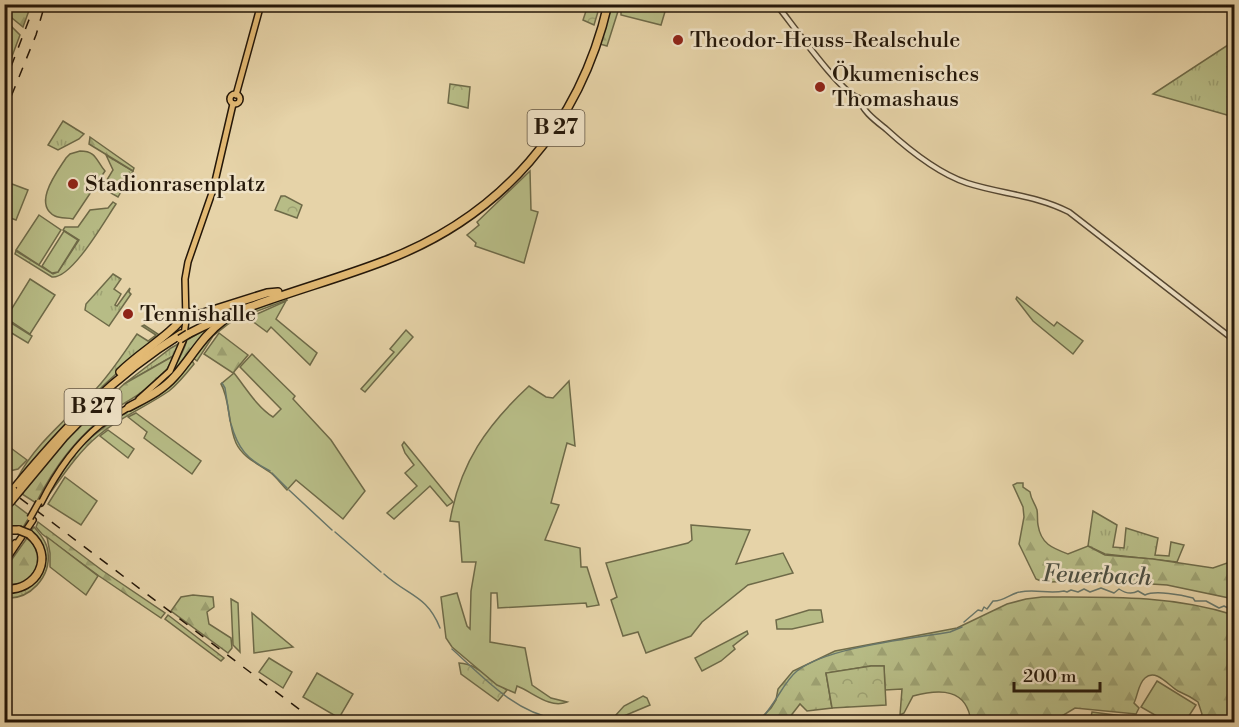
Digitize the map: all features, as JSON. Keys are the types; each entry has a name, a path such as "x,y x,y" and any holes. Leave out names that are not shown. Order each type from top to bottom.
{"highway":[{"name":"B 27","path":"4,508 7,498 102,398 141,365 185,333 244,309 384,261 426,243 459,221 501,186 546,135 560,114 582,72 606,4"},
{"name":"B 27","path":"16,489 60,434 99,395 138,363 185,333 226,311 382,258 447,229"},
{"path":"187,312 194,316 267,293 278,292"},
{"name":"B 27","path":"129,407 167,384 210,331 244,309"},
{"name":"B 27","path":"99,395 101,390 139,354 175,328 187,312"},
{"path":"4,530 19,530 29,534 40,547 42,559 40,570 34,580 18,589 5,589"}],"main road":[{"path":"40,502 57,473 79,445 98,427 146,394 175,364 185,333 187,312 185,279 188,262 213,190 233,104 230,99 236,95 261,4"},
{"path":"4,562 32,519 57,469 74,447 97,425 146,394"},
{"path":"4,555 32,519"},
{"path":"1226,723 1234,718"}],"street":[{"path":"776,4 829,72 852,95 859,98 863,107 873,118 897,139 944,173 978,186 1041,200 1069,212 1234,340"}],"green space":[{"path":"621,4 667,5 661,25 621,15"},
{"path":"5,5 31,5 23,27 12,18"},
{"path":"588,5 600,5 594,25 583,20"},
{"path":"610,5 620,5 607,46 600,44"},
{"path":"10,25 20,35 5,75 6,28"},
{"path":"1231,43 1234,55 1234,117 1153,94"},
{"path":"450,84 470,87 468,108 448,103"},
{"path":"63,121 84,134 58,150 48,145"},
{"path":"90,137 134,168 133,171 89,144"},
{"path":"80,151 86,151 96,157 105,171 73,219 57,217 48,211 46,196 48,188 66,158"},
{"path":"106,155 133,171 118,197 102,188 113,170"},
{"path":"530,171 531,210 538,212 524,263 475,246 476,243 467,235 479,225 477,222"},
{"path":"4,181 28,190 16,220 5,216 7,200 5,200"},
{"path":"281,196 302,205 297,218 275,210"},
{"path":"113,202 116,204 87,247 69,269 60,275 52,277 15,254 16,251 53,274 58,272 79,240 63,230 65,227 78,227 90,210 108,208"},
{"path":"39,215 61,230 39,265 16,250"},
{"path":"64,231 78,240 58,272 52,273 42,266"},
{"path":"113,274 121,279 114,289 121,294 115,305 117,306 130,288 131,294 109,326 85,310 86,304"},
{"path":"30,279 55,295 30,334 6,318"},
{"path":"1017,297 1054,326 1057,322 1083,341 1073,354 1033,321 1016,299"},
{"path":"286,298 287,300 236,319 213,336 197,361 192,357 217,327 253,309"},
{"path":"286,301 276,319 317,353 310,365 271,327 267,332 248,318"},
{"path":"5,319 32,336 28,343 5,329"},
{"path":"218,322 178,371 156,389 175,366 187,340"},
{"path":"144,325 161,336 85,403 17,479 32,455 105,379 137,334 148,341 156,335 142,326"},
{"path":"406,330 413,337 365,392 361,389 394,352 390,349"},
{"path":"219,333 248,355 233,373 204,354"},
{"path":"180,343 175,355 124,384 171,348"},
{"path":"252,354 295,396 293,399 331,440 365,491 343,519 296,480 287,490 271,473 247,457 236,443 221,384 234,373 267,413 273,417 281,409 240,367"},
{"path":"175,355 165,373 157,381 97,422 77,442 50,477 36,503 22,494 57,449 124,384"},
{"path":"191,359 194,364 169,391 116,423 91,442 46,499 69,461 83,444 112,421 157,394"},
{"path":"569,381 575,446 567,443 551,503 559,505 545,540 580,548 581,567 587,567 599,605 587,607 586,603 498,608 497,593 491,593 490,642 525,648 532,685 551,698 567,702 560,704 547,702 517,686 515,693 497,685 452,647 446,638 441,597 457,593 467,626 470,629 471,591 476,562 462,562 459,522 450,521 461,481 478,446 500,415 529,386 546,397 553,398"},
{"path":"136,413 201,461 192,474 144,438 147,432 128,417"},
{"path":"108,430 134,449 128,458 100,436"},
{"path":"404,442 453,502 447,506 430,486 394,519 387,513 417,486 405,473 414,465 405,453 402,445"},
{"path":"4,443 27,460 18,469 5,472"},
{"path":"65,477 97,501 81,525 48,504"},
{"path":"1023,483 1023,487 1030,492 1037,510 1039,531 1052,547 1068,554 1088,546 1105,555 1213,568 1227,563 1234,567 1234,599 1167,585 1103,581 1043,582 1036,579 1019,544 1024,517 1023,507 1013,485"},
{"path":"13,503 30,516 22,529 5,529 5,513"},
{"path":"1093,511 1117,525 1113,547 1124,548 1126,528 1158,538 1155,555 1169,556 1171,542 1184,545 1177,562 1105,554 1088,546"},
{"path":"38,522 103,571 165,613 161,618 99,576 42,534 36,527"},
{"path":"691,525 750,530 736,564 783,553 793,573 748,585 702,622 691,636 646,653 638,632 623,636 611,600 617,597 606,563 688,543 692,540"},
{"path":"34,527 43,538 47,548 46,570 37,585 30,591 14,598 5,598 4,592 24,589 34,582 44,565 30,532"},
{"path":"47,537 98,576 86,595 50,567"},
{"path":"27,538 37,549 39,555 35,571 26,583 5,585 5,569"},
{"path":"193,595 213,597 214,607 207,612 209,624 231,638 232,648 228,653 171,611 181,597"},
{"path":"1042,597 1139,598 1210,608 1234,615 1234,714 1218,722 1196,722 1202,714 1198,702 1158,676 1149,675 1141,683 1134,703 1139,708 1136,714 1075,708 1052,722 971,722 964,703 958,697 933,692 913,696 904,713 900,715 902,689 885,690 884,666 871,666 826,673 832,708 807,711 800,704 786,722 757,722 771,708 776,700 778,689 793,671 835,651 957,628 1007,604"},
{"path":"231,599 238,603 240,652 233,645"},
{"path":"809,610 821,610 823,622 792,629 777,629 776,620"},
{"path":"252,613 293,647 254,653"},
{"path":"168,615 224,658 221,661 165,619"},
{"path":"747,631 748,634 733,646 735,649 721,661 702,671 695,658"},
{"path":"269,658 292,672 283,688 259,672"},
{"path":"459,663 473,666 507,690 498,701 461,674"},
{"path":"884,666 886,705 832,708 826,673"},
{"path":"317,673 353,694 339,718 303,697"},
{"path":"1157,681 1196,705 1185,722 1167,722 1141,707"},
{"path":"643,696 647,698 650,705 624,716 615,716 624,706"},
{"path":"1092,712 1130,717 1129,722 1090,722"}],"waterway":[{"path":"222,383 225,388 230,421"},
{"path":"231,424 244,452 270,471"},
{"path":"272,473 287,488"},
{"path":"289,490 332,530"},
{"path":"335,532 381,572"},
{"path":"384,574 423,602 435,617 440,628"},
{"name":"Feuerbach","path":"964,622 978,610 982,611 984,607 987,609 993,601 1017,593 1071,590 1078,592 1084,589 1090,592 1101,588 1114,593 1119,589 1128,593 1138,591 1145,595 1162,593 1182,596 1193,598 1195,601 1206,601 1219,608 1224,606 1234,611"},
{"name":"Feuerbach","path":"758,722 792,676 811,663 848,650 950,632 962,627"},
{"path":"452,649 500,692 527,709 557,719 594,718"},
{"path":"617,718 645,722"}],"railway":[{"path":"4,85 35,4"},
{"path":"4,114 36,35 45,4"},
{"path":"4,486 316,722"}],"place":[{"name":"Theodor-Heuss-Realschule","path":"678,40"},
{"name":"Ökumenisches Thomashaus","path":"820,87"},
{"name":"Stadionrasenplatz","path":"73,184"},
{"name":"Tennishalle","path":"128,314"}]}
